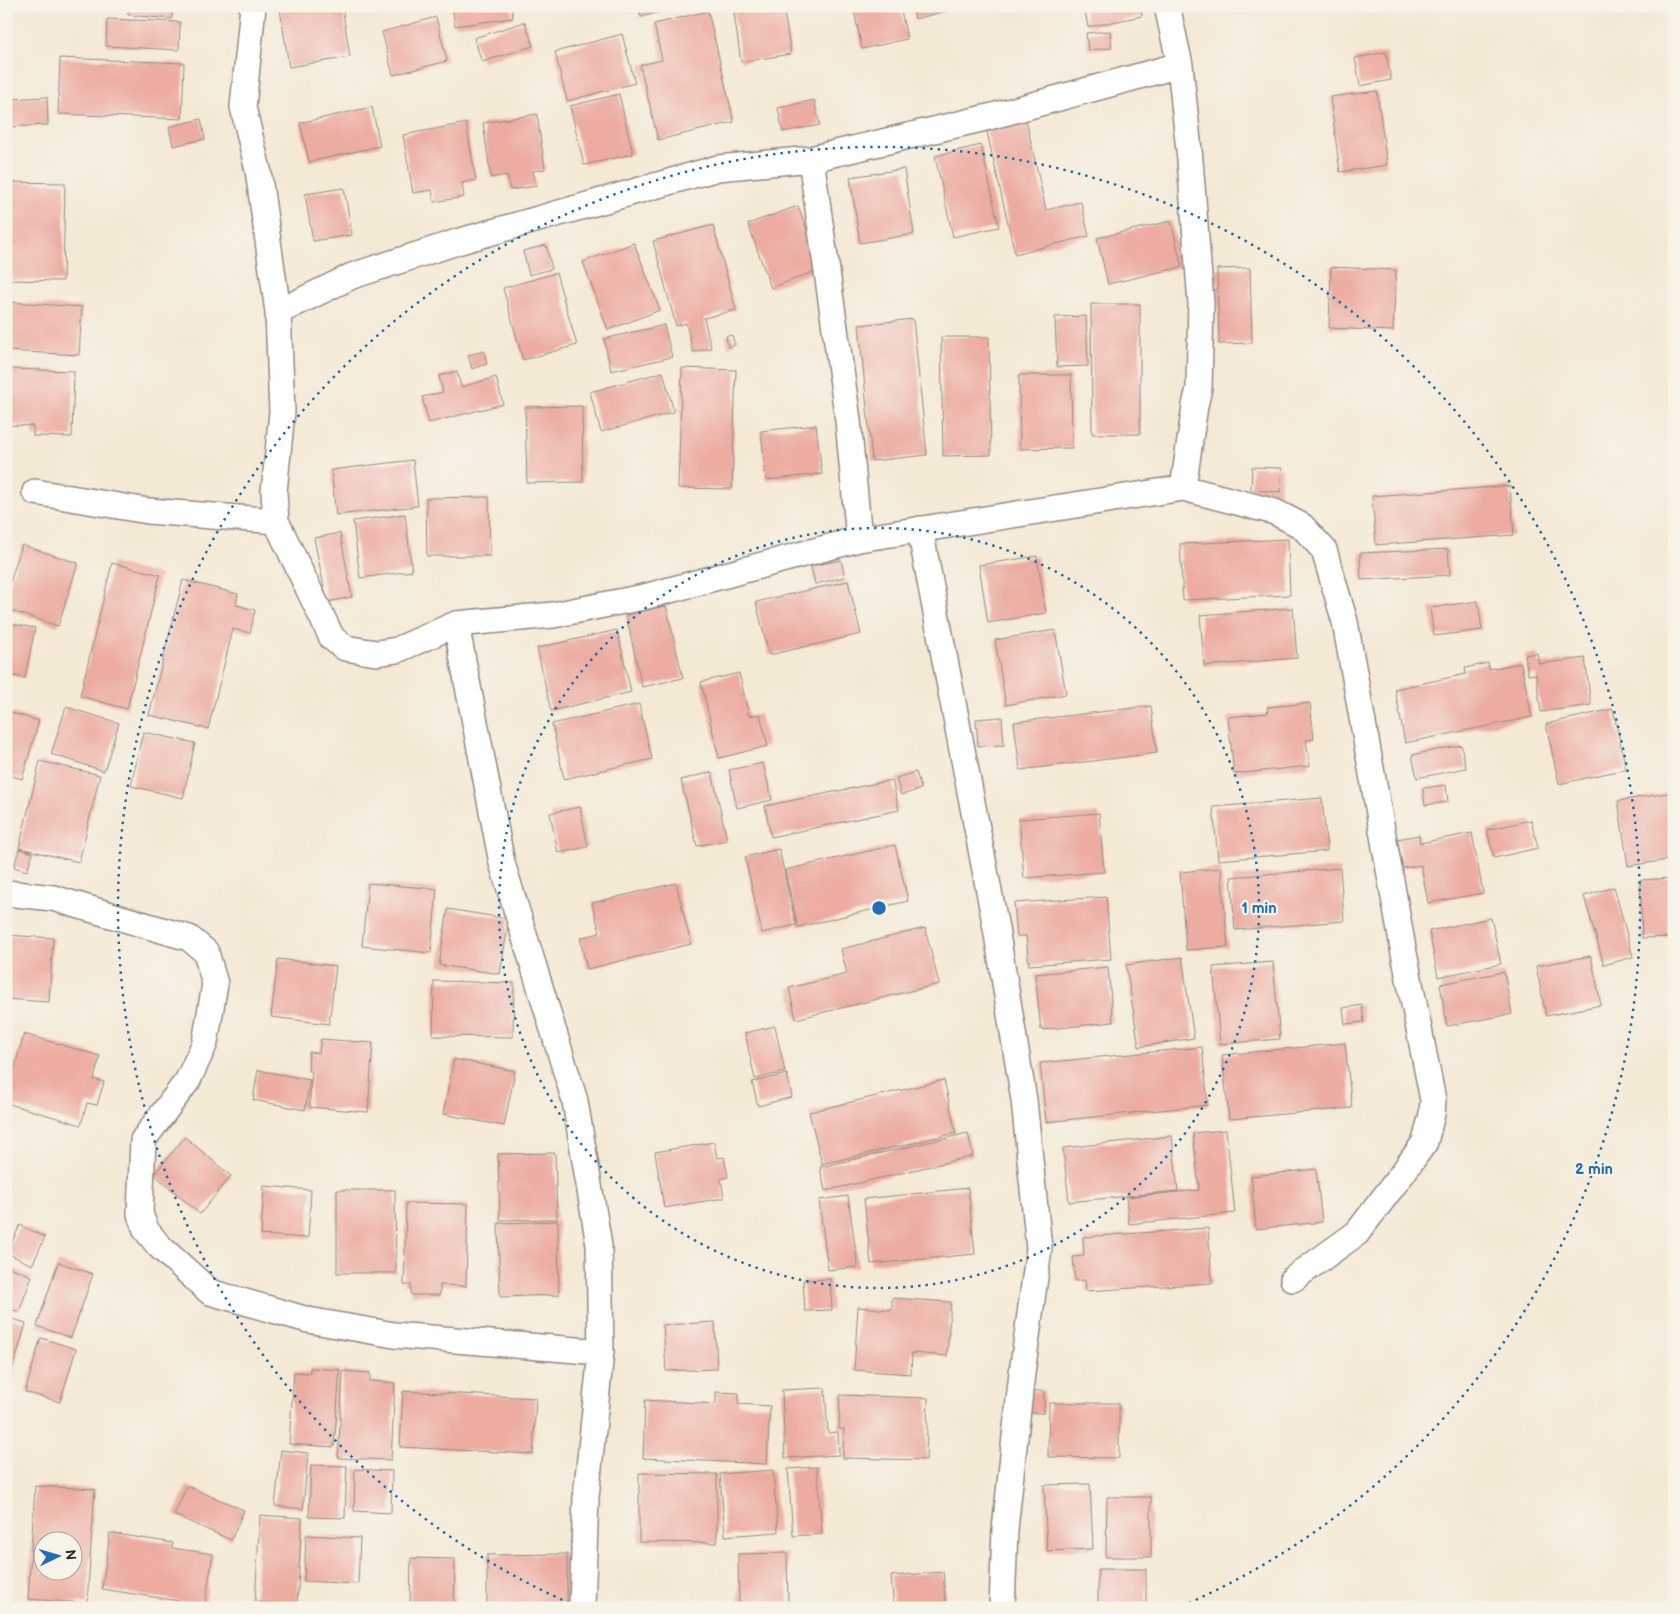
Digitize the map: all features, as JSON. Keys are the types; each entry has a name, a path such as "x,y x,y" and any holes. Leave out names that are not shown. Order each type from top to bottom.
{"street":[{"path":"253,6 243,106 258,170 278,312 282,412 274,492 276,521 332,638 344,648 376,653 397,650 456,624 553,616 644,597 859,539 1183,488 1275,512 1302,526 1324,550 1345,622 1403,948 1433,1100 1432,1114 1425,1142 1357,1233 1293,1279"},
{"path":"1167,6 1180,65 1190,160 1200,303 1200,388 1195,406 1183,488"},
{"path":"278,312 352,276 476,237 718,168 810,159 989,117 1180,65"},
{"path":"810,159 848,420 859,539"},
{"path":"35,492 148,511 276,521"},
{"path":"920,528 996,928 1021,1081 1039,1248 1022,1372 1008,1500 1002,1608"},
{"path":"456,624 502,863 575,1101 599,1244 601,1352 586,1497 582,1608"},
{"path":"6,893 54,898 189,938 206,952 214,984 205,1043 188,1080 143,1140 140,1214 146,1230 159,1246 210,1292 308,1320 394,1335 601,1352"}],"building":[{"path":"128,6 173,6 172,19 128,15"},
{"path":"293,6 342,6 350,57 289,67 280,9"},
{"path":"452,6 511,6 513,18 455,26"},
{"path":"638,6 679,6 679,7 641,17"},
{"path":"733,6 783,6 791,54 741,62"},
{"path":"853,6 900,6 907,39 862,49"},
{"path":"912,6 962,6 962,7 915,19"},
{"path":"1084,6 1140,6 1142,16 1088,27"},
{"path":"708,11 734,122 658,140 640,65 662,60 654,24"},
{"path":"436,17 447,61 393,75 382,32"},
{"path":"107,19 180,22 179,50 106,46"},
{"path":"525,22 533,46 482,62 474,38"},
{"path":"1110,31 1112,48 1088,50 1086,33"},
{"path":"622,34 635,83 567,101 555,52"},
{"path":"1386,52 1391,80 1360,86 1355,58"},
{"path":"60,58 184,63 182,119 58,114"},
{"path":"1377,91 1387,165 1340,172 1330,97"},
{"path":"619,94 633,154 584,165 570,106"},
{"path":"47,97 48,125 6,127 6,99"},
{"path":"814,100 820,125 783,132 778,108"},
{"path":"372,107 380,146 309,162 300,123"},
{"path":"537,114 545,169 533,171 536,186 510,190 507,175 491,178 483,123"},
{"path":"201,119 205,139 173,146 169,127"},
{"path":"1026,120 1046,210 1081,202 1089,236 1015,254 986,128"},
{"path":"466,123 476,180 462,183 464,197 434,202 432,190 413,193 403,135"},
{"path":"981,145 999,227 953,237 935,156"},
{"path":"904,169 914,234 860,243 850,177"},
{"path":"7,182 65,183 63,281 6,280"},
{"path":"344,188 352,235 313,241 305,194"},
{"path":"798,206 821,269 771,288 748,224"},
{"path":"1171,221 1182,267 1108,284 1097,238"},
{"path":"713,225 736,310 704,318 711,348 693,352 686,323 676,326 653,241"},
{"path":"634,243 660,310 608,330 583,262"},
{"path":"546,245 552,269 529,275 523,251"},
{"path":"1331,267 1396,270 1393,331 1329,328"},
{"path":"1250,268 1252,343 1219,344 1217,269"},
{"path":"556,273 577,345 523,360 503,288"},
{"path":"10,302 82,307 79,355 7,351"},
{"path":"1091,304 1140,304 1140,434 1092,434"},
{"path":"1086,316 1088,366 1057,367 1055,317"},
{"path":"913,319 927,455 872,461 859,325"},
{"path":"664,325 672,357 611,371 604,339"},
{"path":"732,335 735,345 728,347 726,336"},
{"path":"941,337 989,337 991,455 943,456"},
{"path":"484,351 487,364 472,369 468,355"},
{"path":"682,368 736,370 732,489 678,488"},
{"path":"9,369 74,371 72,437 33,436 33,426 7,425"},
{"path":"457,371 461,387 496,377 503,404 429,423 422,397 443,392 439,376"},
{"path":"663,372 674,412 601,432 590,392"},
{"path":"1019,375 1071,375 1072,448 1020,449"},
{"path":"582,406 583,482 527,483 525,407"},
{"path":"816,425 822,474 766,480 761,431"},
{"path":"413,460 418,506 336,515 331,470"},
{"path":"1252,467 1282,468 1280,492 1251,490"},
{"path":"1510,486 1514,535 1376,545 1372,496"},
{"path":"489,497 490,556 427,556 426,498"},
{"path":"405,514 412,571 360,578 353,521"},
{"path":"340,533 352,597 327,602 314,538"},
{"path":"1288,539 1290,595 1183,600 1180,544"},
{"path":"22,545 78,563 58,626 6,609 6,594"},
{"path":"1448,549 1450,575 1361,580 1360,553"},
{"path":"1037,556 1046,613 988,623 979,565"},
{"path":"841,560 845,577 815,584 811,566"},
{"path":"112,563 160,575 127,709 80,696"},
{"path":"183,580 238,594 236,605 255,610 250,633 233,629 208,729 149,715"},
{"path":"848,581 861,634 769,655 756,602"},
{"path":"1478,601 1482,630 1434,636 1430,608"},
{"path":"666,606 683,678 642,687 626,615"},
{"path":"1293,608 1297,658 1204,666 1200,615"},
{"path":"6,623 35,628 25,678 6,675"},
{"path":"617,630 631,692 551,711 537,648"},
{"path":"1055,630 1066,694 1006,705 995,640"},
{"path":"1537,653 1539,664 1585,658 1591,705 1541,712 1536,674 1528,675 1525,655"},
{"path":"1488,663 1489,669 1521,663 1532,717 1405,743 1395,689 1466,674 1465,668"},
{"path":"739,673 749,716 760,714 768,746 719,758 701,682"},
{"path":"1310,703 1314,739 1306,740 1310,766 1234,774 1228,717 1268,713 1267,707"},
{"path":"639,704 652,759 564,779 552,724"},
{"path":"1151,706 1157,753 1020,770 1014,722"},
{"path":"66,707 119,723 104,771 51,754"},
{"path":"1613,709 1626,769 1559,784 1546,724"},
{"path":"6,711 39,721 22,779 6,774"},
{"path":"1002,717 1004,745 978,746 976,719"},
{"path":"143,732 195,743 183,798 131,786"},
{"path":"1461,745 1466,768 1417,778 1412,755"},
{"path":"40,761 100,775 79,862 19,848"},
{"path":"763,763 772,800 737,808 729,770"},
{"path":"712,772 727,840 697,846 681,780"},
{"path":"916,772 921,789 901,795 896,778"},
{"path":"892,780 899,810 771,837 765,806"},
{"path":"1446,785 1448,802 1425,805 1423,788"},
{"path":"1674,792 1674,859 1628,866 1618,801"},
{"path":"1322,798 1327,851 1218,860 1213,807"},
{"path":"580,807 588,847 558,853 550,813"},
{"path":"1099,813 1104,872 1024,878 1019,819"},
{"path":"1531,820 1538,848 1494,858 1487,830"},
{"path":"1472,833 1483,893 1428,903 1421,865 1403,868 1397,839 1419,835 1420,843"},
{"path":"895,845 908,901 798,927 785,870"},
{"path":"19,849 33,853 27,871 14,867"},
{"path":"779,849 796,925 762,933 745,857"},
{"path":"1221,868 1228,947 1186,950 1180,872"},
{"path":"1340,868 1344,921 1235,930 1231,877"},
{"path":"1674,878 1674,937 1642,938 1640,880"},
{"path":"368,883 437,889 431,953 362,946"},
{"path":"676,883 691,944 587,969 580,938 600,933 592,903"},
{"path":"1614,887 1633,957 1604,965 1584,896"},
{"path":"1106,897 1111,959 1029,965 1026,936 1017,936 1014,903"},
{"path":"448,909 509,919 500,974 439,965"},
{"path":"1491,918 1501,964 1438,977 1429,931"},
{"path":"925,928 939,984 796,1019 789,988 847,974 841,949"},
{"path":"6,935 53,938 49,1002 6,999"},
{"path":"1591,956 1601,1005 1546,1016 1536,966"},
{"path":"1182,957 1194,1038 1139,1047 1126,965"},
{"path":"278,959 336,966 329,1024 271,1017"},
{"path":"1273,962 1280,1039 1220,1044 1213,967"},
{"path":"1108,967 1113,1022 1041,1030 1035,974"},
{"path":"1504,972 1512,1014 1447,1026 1440,984"},
{"path":"434,981 514,983 513,1037 433,1036"},
{"path":"1362,1005 1364,1022 1345,1024 1343,1008"},
{"path":"775,1026 785,1072 755,1079 745,1033"},
{"path":"24,1034 100,1056 94,1079 104,1082 97,1105 87,1103 81,1125 6,1103 6,1097"},
{"path":"321,1039 373,1043 368,1112 309,1107 312,1071 308,1071 309,1052 319,1053"},
{"path":"1345,1043 1352,1108 1229,1119 1222,1055"},
{"path":"1202,1047 1208,1105 1046,1122 1040,1063"},
{"path":"454,1059 515,1071 504,1126 443,1114"},
{"path":"258,1070 310,1080 305,1110 253,1100"},
{"path":"787,1074 792,1097 758,1106 752,1082"},
{"path":"944,1080 956,1133 822,1164 809,1112"},
{"path":"1226,1130 1235,1213 1129,1224 1126,1197 1199,1190 1193,1133"},
{"path":"968,1133 973,1156 825,1191 820,1167"},
{"path":"1172,1136 1178,1191 1069,1202 1063,1148"},
{"path":"185,1137 231,1176 200,1214 154,1174"},
{"path":"714,1142 717,1158 724,1157 728,1177 721,1179 724,1198 664,1208 655,1152"},
{"path":"555,1153 557,1219 500,1220 498,1154"},
{"path":"1316,1169 1322,1222 1256,1229 1251,1176"},
{"path":"264,1186 311,1190 308,1238 261,1235"},
{"path":"968,1188 975,1254 871,1264 864,1199"},
{"path":"337,1190 395,1190 396,1273 337,1273"},
{"path":"848,1196 858,1267 828,1270 819,1200"},
{"path":"406,1203 468,1204 466,1286 440,1285 440,1295 411,1295 411,1285 404,1285"},
{"path":"558,1221 559,1295 500,1297 498,1223"},
{"path":"20,1225 45,1237 32,1265 7,1253"},
{"path":"1208,1228 1212,1283 1086,1291 1085,1280 1075,1281 1073,1257 1084,1256 1083,1237"},
{"path":"58,1262 93,1274 71,1338 37,1326"},
{"path":"6,1266 32,1276 19,1312 6,1307"},
{"path":"830,1279 832,1310 805,1311 803,1280"},
{"path":"892,1298 951,1302 947,1356 912,1353 911,1374 854,1370 858,1307 892,1310"},
{"path":"6,1317 26,1323 10,1378 6,1377"},
{"path":"715,1322 717,1369 666,1371 663,1325"},
{"path":"41,1338 76,1349 60,1402 25,1392"},
{"path":"310,1368 340,1370 334,1447 289,1444 294,1372 310,1373"},
{"path":"343,1371 370,1373 370,1381 395,1383 391,1460 338,1458"},
{"path":"825,1388 828,1433 838,1432 839,1455 785,1458 782,1390"},
{"path":"403,1391 536,1398 533,1454 400,1447"},
{"path":"1027,1391 1044,1391 1044,1413 1027,1413"},
{"path":"716,1392 739,1393 738,1404 770,1406 767,1464 643,1458 645,1400 716,1404"},
{"path":"840,1395 928,1398 926,1460 843,1458 844,1429 839,1429"},
{"path":"1049,1403 1119,1403 1119,1458 1048,1457"},
{"path":"281,1450 308,1453 303,1509 275,1506"},
{"path":"311,1465 347,1466 345,1518 309,1517"},
{"path":"817,1467 822,1534 793,1536 788,1469"},
{"path":"355,1469 392,1471 391,1513 354,1511"},
{"path":"773,1470 778,1532 725,1536 720,1474"},
{"path":"639,1473 717,1474 717,1543 639,1542"},
{"path":"1090,1484 1093,1549 1047,1551 1044,1485"},
{"path":"35,1486 95,1489 87,1603 28,1599 32,1534 32,1582 82,1582 82,1532 32,1532"},
{"path":"187,1486 244,1510 231,1540 174,1515"},
{"path":"1107,1497 1151,1497 1151,1557 1106,1557"},
{"path":"260,1515 302,1518 297,1605 255,1602"},
{"path":"110,1533 173,1543 172,1548 213,1554 205,1605 102,1589"},
{"path":"306,1535 360,1538 358,1584 304,1581"},
{"path":"787,1553 788,1608 739,1608 738,1554"},
{"path":"567,1554 567,1608 487,1608 487,1555"},
{"path":"411,1558 455,1559 454,1608 410,1608"},
{"path":"1098,1569 1146,1569 1146,1608 1098,1608"},
{"path":"943,1572 946,1608 894,1608 891,1576"}]}
